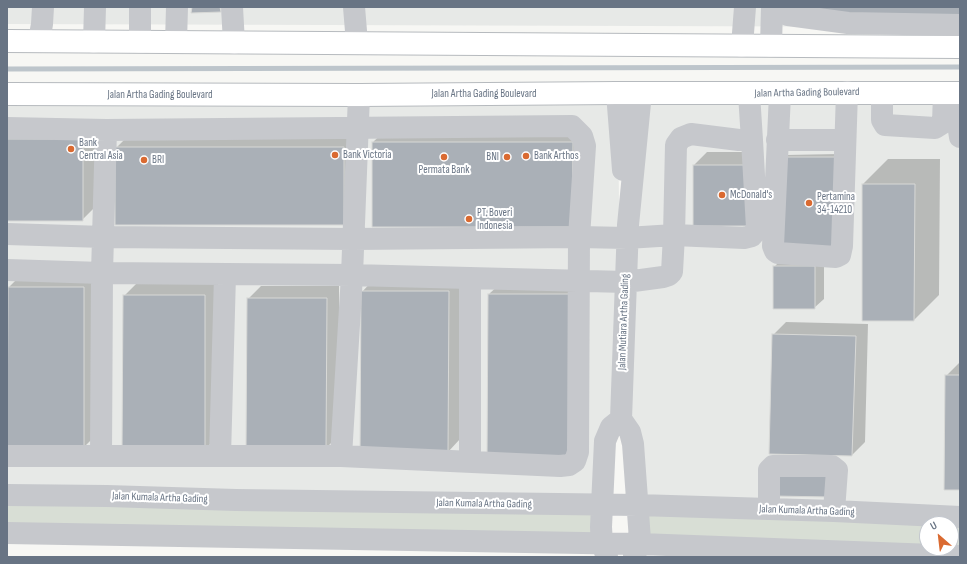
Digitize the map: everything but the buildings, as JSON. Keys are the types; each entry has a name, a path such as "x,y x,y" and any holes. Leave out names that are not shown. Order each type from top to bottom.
{"main road":[{"path":"7,41 960,47"},
{"name":"Jalan Artha Gading Boulevard","path":"7,94 359,95 617,93 780,94 847,92 953,93"}],"street":[{"path":"39,41 43,7"},
{"path":"94,42 95,7"},
{"path":"140,7 140,42"},
{"path":"176,42 177,7"},
{"path":"232,7 234,43"},
{"path":"354,7 357,43"},
{"path":"742,46 745,7"},
{"path":"771,46 773,7 788,15 848,23 960,25"},
{"path":"780,94 773,246 775,251 778,253 836,257 840,255 842,246 847,92"},
{"path":"882,92 882,120 885,125 935,128 943,123 953,93"},
{"name":"Jalan Mutiara Artha Gading","path":"617,93 628,232"},
{"name":"Jalan Mutiara Artha Gading","path":"621,419 628,232 641,93"},
{"path":"953,93 960,137"},
{"path":"7,234 104,237 353,239 579,237 628,232 744,238 752,236 757,228 749,94"},
{"path":"341,456 352,275 359,95"},
{"path":"7,128 106,130 572,126 582,136 585,146 579,237 578,452 576,461 569,465 560,466 341,456 7,456"},
{"path":"101,456 102,273 106,130"},
{"path":"7,270 225,275 352,275 626,282 669,275 672,272 676,145 681,138 690,134 739,140 752,140"},
{"path":"778,140 845,140"},
{"path":"220,456 225,275"},
{"path":"470,278 470,462"},
{"path":"604,551 603,506 605,441 611,427 621,419 630,432 633,444 638,505 636,550"},
{"path":"769,509 769,470 773,466 832,466 837,470 834,511"},
{"name":"Jalan Kumala Artha Gading","path":"7,495 107,496 252,501 603,506 638,505 834,511 960,517"},
{"path":"7,533 604,551 636,550 919,556"}],"shaded area":[{"path":"7,7 960,7 960,27 7,24"},
{"path":"960,93 960,513 638,505 621,420 603,505 7,494 7,94","holes":["618,103 627,238 621,406"]},
{"path":"7,495 603,505 603,547 7,534"},
{"path":"638,505 960,513 960,556 959,516 919,516 919,554 640,544"}],"waterway":[{"path":"7,69 960,67"}],"place":[{"name":"Bank Central Asia","path":"71,149"},
{"name":"Bank Victoria","path":"335,155"},
{"name":"Bank Arthos","path":"526,156"},
{"name":"Permata Bank","path":"444,157"},
{"name":"BNI","path":"507,157"},
{"name":"BRI","path":"144,160"},
{"name":"McDonald's","path":"722,195"},
{"name":"Pertamina 34-14210","path":"809,203"},
{"name":"PT. Boveri Indonesia","path":"469,219"}]}
